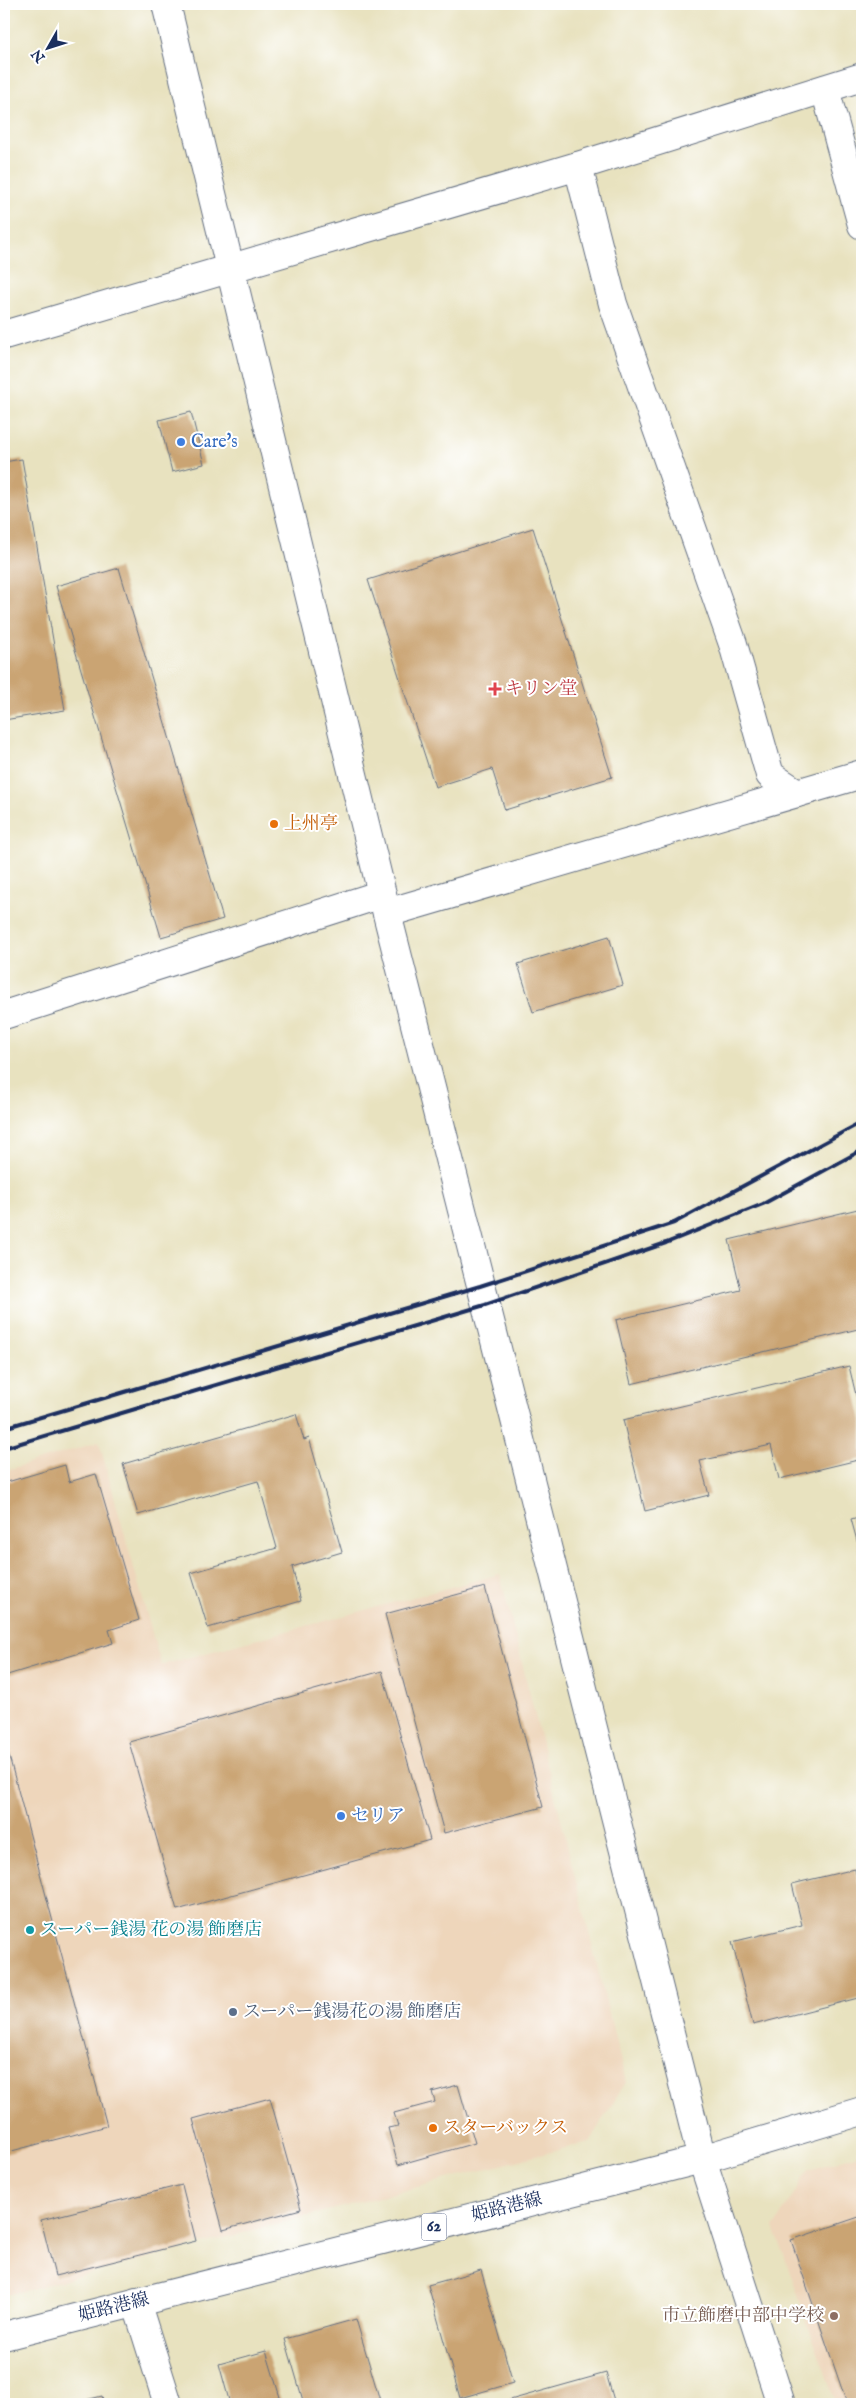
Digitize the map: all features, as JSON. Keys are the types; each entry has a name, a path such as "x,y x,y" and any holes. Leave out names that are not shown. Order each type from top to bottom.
{"street":[{"path":"166,4 232,268 385,903 702,2159 780,2404"},
{"path":"4,335 578,166 862,77"},
{"path":"825,89 862,225"},
{"path":"578,166 613,304 733,644 770,775 797,793"},
{"path":"4,1015 385,903 862,774"},
{"name":"姫路港線","path":"4,2336 702,2159 862,2111"},
{"path":"136,2302 168,2404"}],"shaded area":[{"path":"99,1442 161,1665 500,1574 626,2082 589,2142 4,2296 4,1471"},
{"name":"市立飾磨中部中学校","path":"862,2154 862,2404 836,2404 774,2227 808,2170"}],"building":[{"name":"Care's","path":"191,412 204,464 172,472 159,420"},
{"path":"22,459 65,710 4,720 4,462"},
{"path":"533,528 612,777 505,810 492,769 435,787 368,580"},
{"path":"119,568 223,919 161,937 56,586"},
{"path":"609,936 623,985 533,1012 518,964"},
{"path":"862,1208 862,1328 631,1384 616,1320 741,1290 729,1240"},
{"path":"849,1366 862,1420 862,1459 779,1479 771,1445 700,1461 709,1495 645,1511 623,1420"},
{"path":"296,1414 304,1440 309,1438 342,1552 292,1567 301,1601 208,1628 191,1573 277,1548 258,1481 138,1515 123,1464"},
{"path":"65,1465 69,1482 96,1474 139,1620 109,1630 113,1643 4,1676 4,1483"},
{"path":"862,1516 862,1559 851,1519"},
{"path":"485,1587 543,1807 444,1833 385,1614"},
{"path":"382,1671 430,1840 177,1910 129,1742"},
{"name":"スーパー銭湯 花の湯 飾磨店","path":"4,1737 107,2126 4,2153"},
{"path":"855,1869 862,1899 862,1997 753,2025 732,1942 802,1925 792,1884"},
{"path":"458,2085 475,2143 398,2165 388,2128 398,2126 394,2113 435,2102 432,2092"},
{"path":"270,2098 301,2209 223,2230 193,2119"},
{"path":"182,2185 196,2241 55,2276 41,2220"},
{"path":"862,2216 862,2404 847,2404 791,2240"},
{"path":"481,2270 513,2383 460,2398 428,2285"},
{"path":"356,2319 381,2404 304,2404 285,2339"},
{"path":"266,2351 282,2404 230,2404 219,2364"},
{"path":"606,2373 615,2404 496,2404"},
{"path":"102,2396 104,2404 70,2404"}],"railway":[{"path":"4,1428 480,1286 674,1223 862,1122"},
{"path":"4,1448 485,1305 666,1243 763,1204 862,1150"}],"place":[{"name":"Care's","path":"181,442"},
{"name":"キリン堂","path":"495,689"},
{"name":"上州亭","path":"274,824"},
{"name":"セリア","path":"341,1816"},
{"name":"スーパー銭湯 花の湯 飾磨店","path":"30,1930"},
{"name":"スーパー銭湯花の湯 飾磨店","path":"233,2012"},
{"name":"スターバックス","path":"433,2128"},
{"name":"市立飾磨中部中学校","path":"834,2316"}]}
